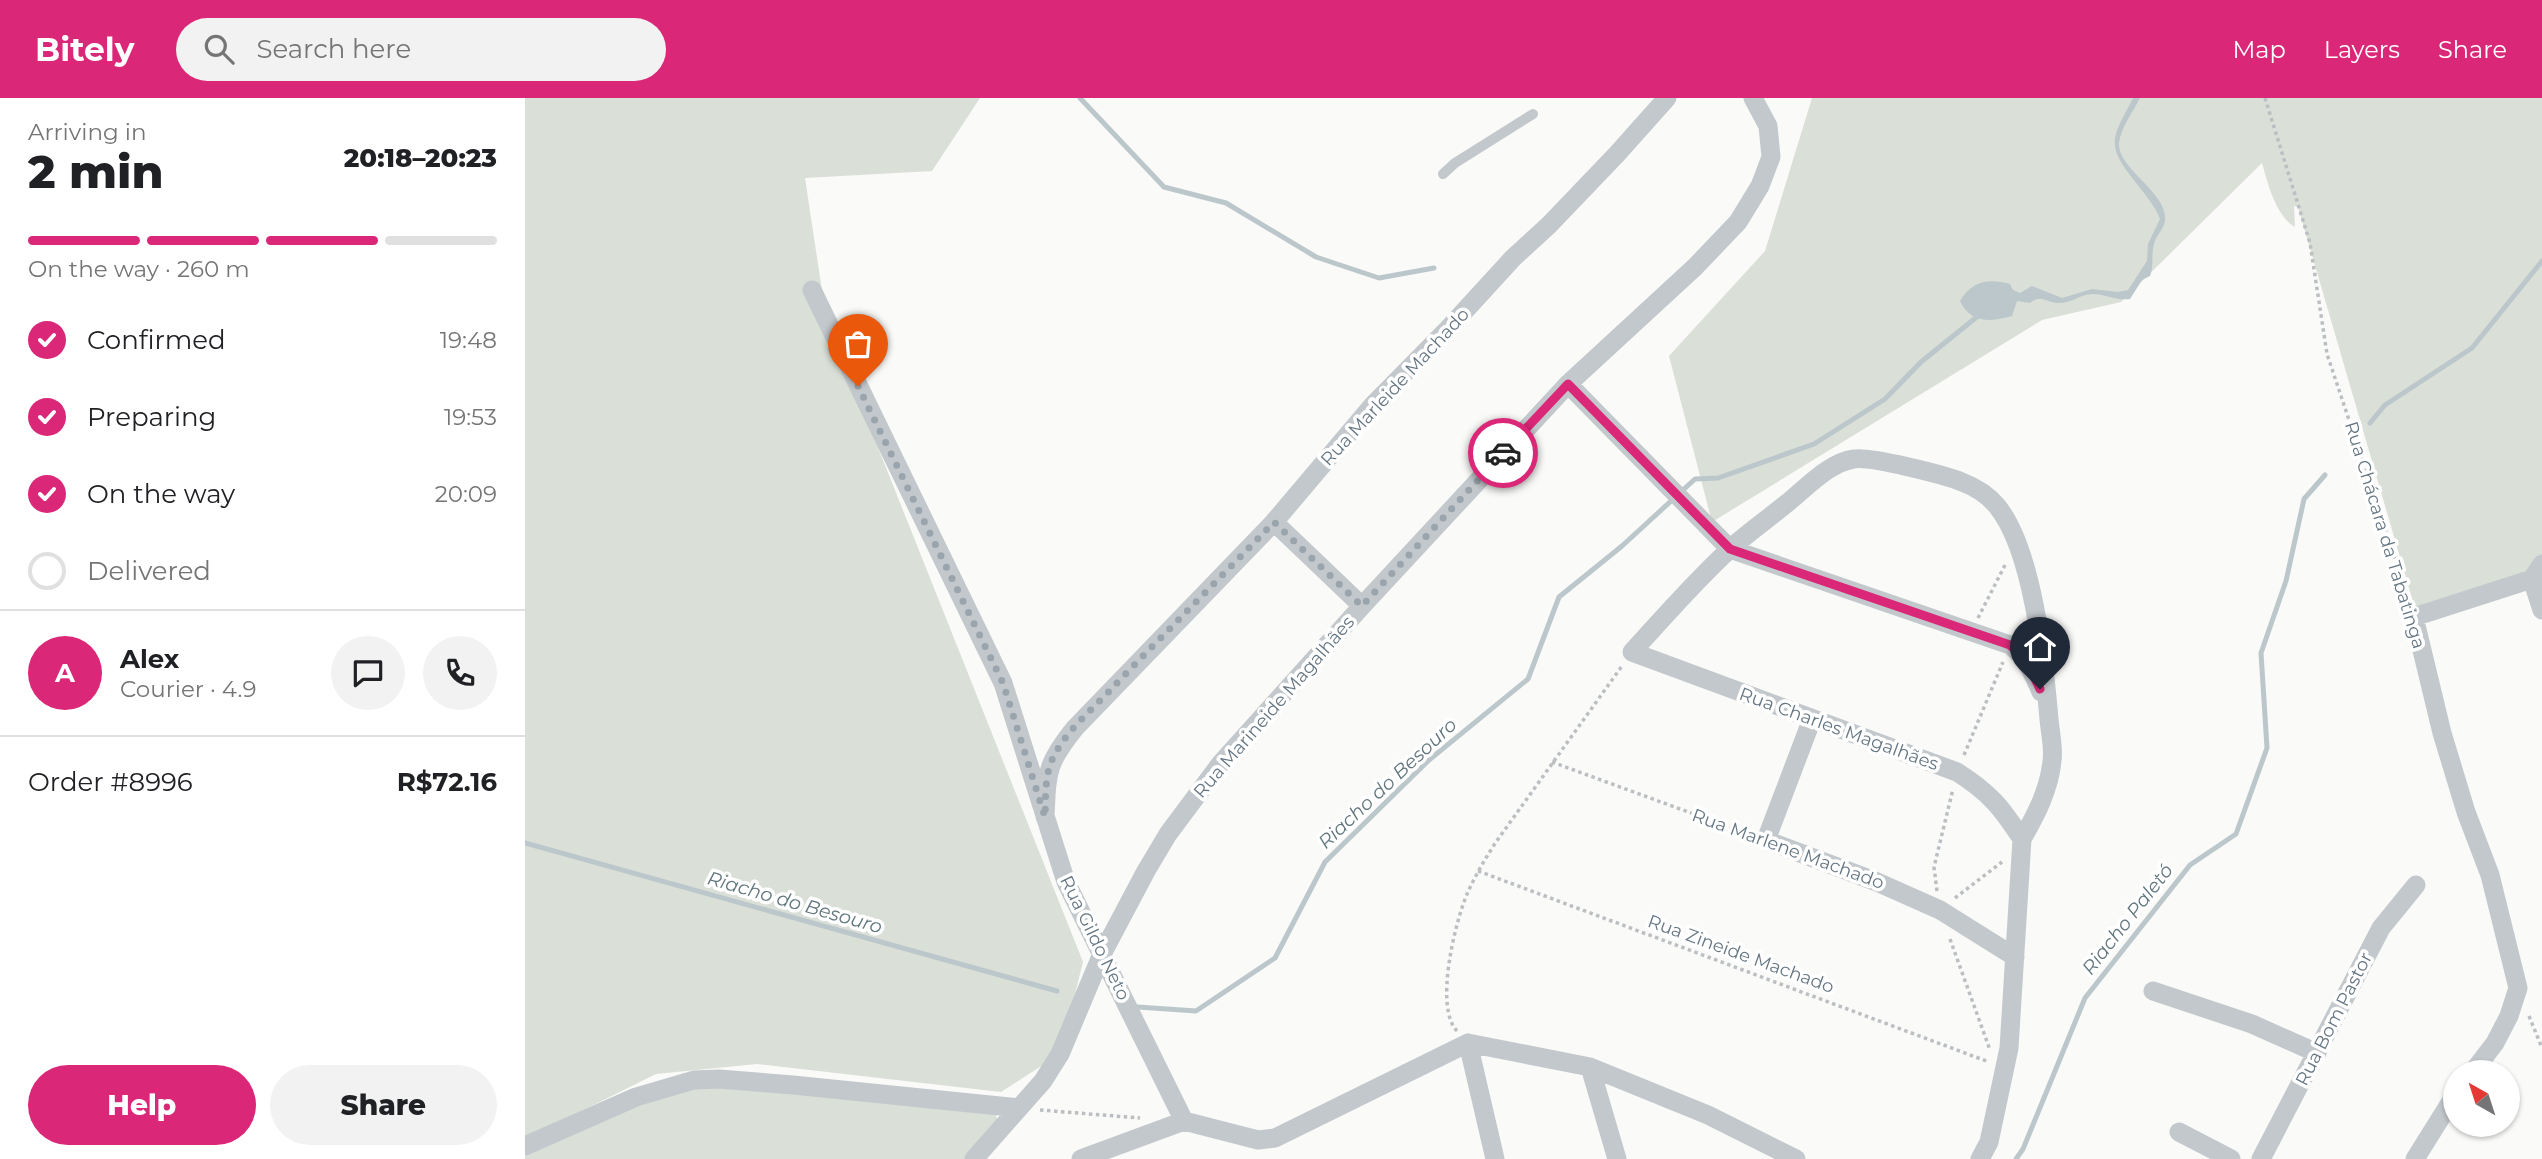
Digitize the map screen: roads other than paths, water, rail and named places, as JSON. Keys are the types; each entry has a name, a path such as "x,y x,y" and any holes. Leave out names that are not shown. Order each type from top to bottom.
{"street":[{"name":"Rua Marleide Machado","path":"1045,817 1050,765 1055,752 1075,728 1274,522 1373,405 1513,258 1618,154 1667,98"},
{"name":"Rua Marineide Magalhães","path":"974,1159 1043,1081 1060,1054 1102,954 1151,862 1195,796 1221,763 1568,384 1695,267 1738,222 1760,186 1771,157 1768,126 1753,98"},
{"name":"Rua Gildo Neto","path":"812,290 1003,683 1066,882 1184,1121"},
{"path":"1568,384 1730,549 2010,645 2021,654 2031,670 2048,709"},
{"path":"1730,549 1819,477 1839,464 1854,459 1874,460 1961,482 1981,491 1995,503 2018,541 2035,611 2053,760 2038,812 2022,839 2009,1048 1989,1142 1980,1159"},
{"path":"1274,522 1362,606"},
{"name":"Rua Charles Magalhães","path":"1730,549 1632,652 1957,772 1995,800 2022,839"},
{"path":"2537,572 2542,610"},
{"name":"Rua Chácara da Tabatinga","path":"2482,1060 2504,1026 2518,988 2490,875 2466,812 2442,733 2414,617 2537,572"},
{"name":"Rua Marlene Machado","path":"1812,719 1766,840 1877,882 1940,910 2015,957"},
{"name":"Rua Bom Pastor","path":"2261,1159 2381,928 2416,886"},
{"path":"2153,991 2252,1024 2317,1054"},
{"path":"1468,1043 1495,1159"},
{"path":"1081,1159 1184,1121 1258,1140 1275,1138 1468,1043 1590,1067 1708,1115 1796,1159"},
{"path":"1590,1067 1617,1159"},
{"path":"525,1146 636,1097 694,1080 719,1079 793,1085 1019,1108"},
{"path":"2415,1159 2443,1114"},
{"path":"2179,1132 2231,1159"}],"lane":[{"path":"1443,174 1455,163 1533,114"}],"waterway":[{"path":"1080,98 1164,187 1226,203 1316,257 1379,278 1434,268"},
{"name":"Riacho Paletó","path":"2370,423 2385,405 2472,348 2542,261"},
{"name":"Riacho do Besouro","path":"1138,1007 1196,1011 1275,958 1325,862 1429,760 1528,679 1559,597 1622,546 1695,479 1718,478 1814,444 1885,399 1921,362 1978,316"},
{"name":"Riacho Paletó","path":"2016,1159 2023,1149 2085,998 2190,865 2236,834 2267,748 2261,653 2286,581 2304,499 2325,475"},
{"name":"Riacho do Besouro","path":"525,843 1057,991"}]}
